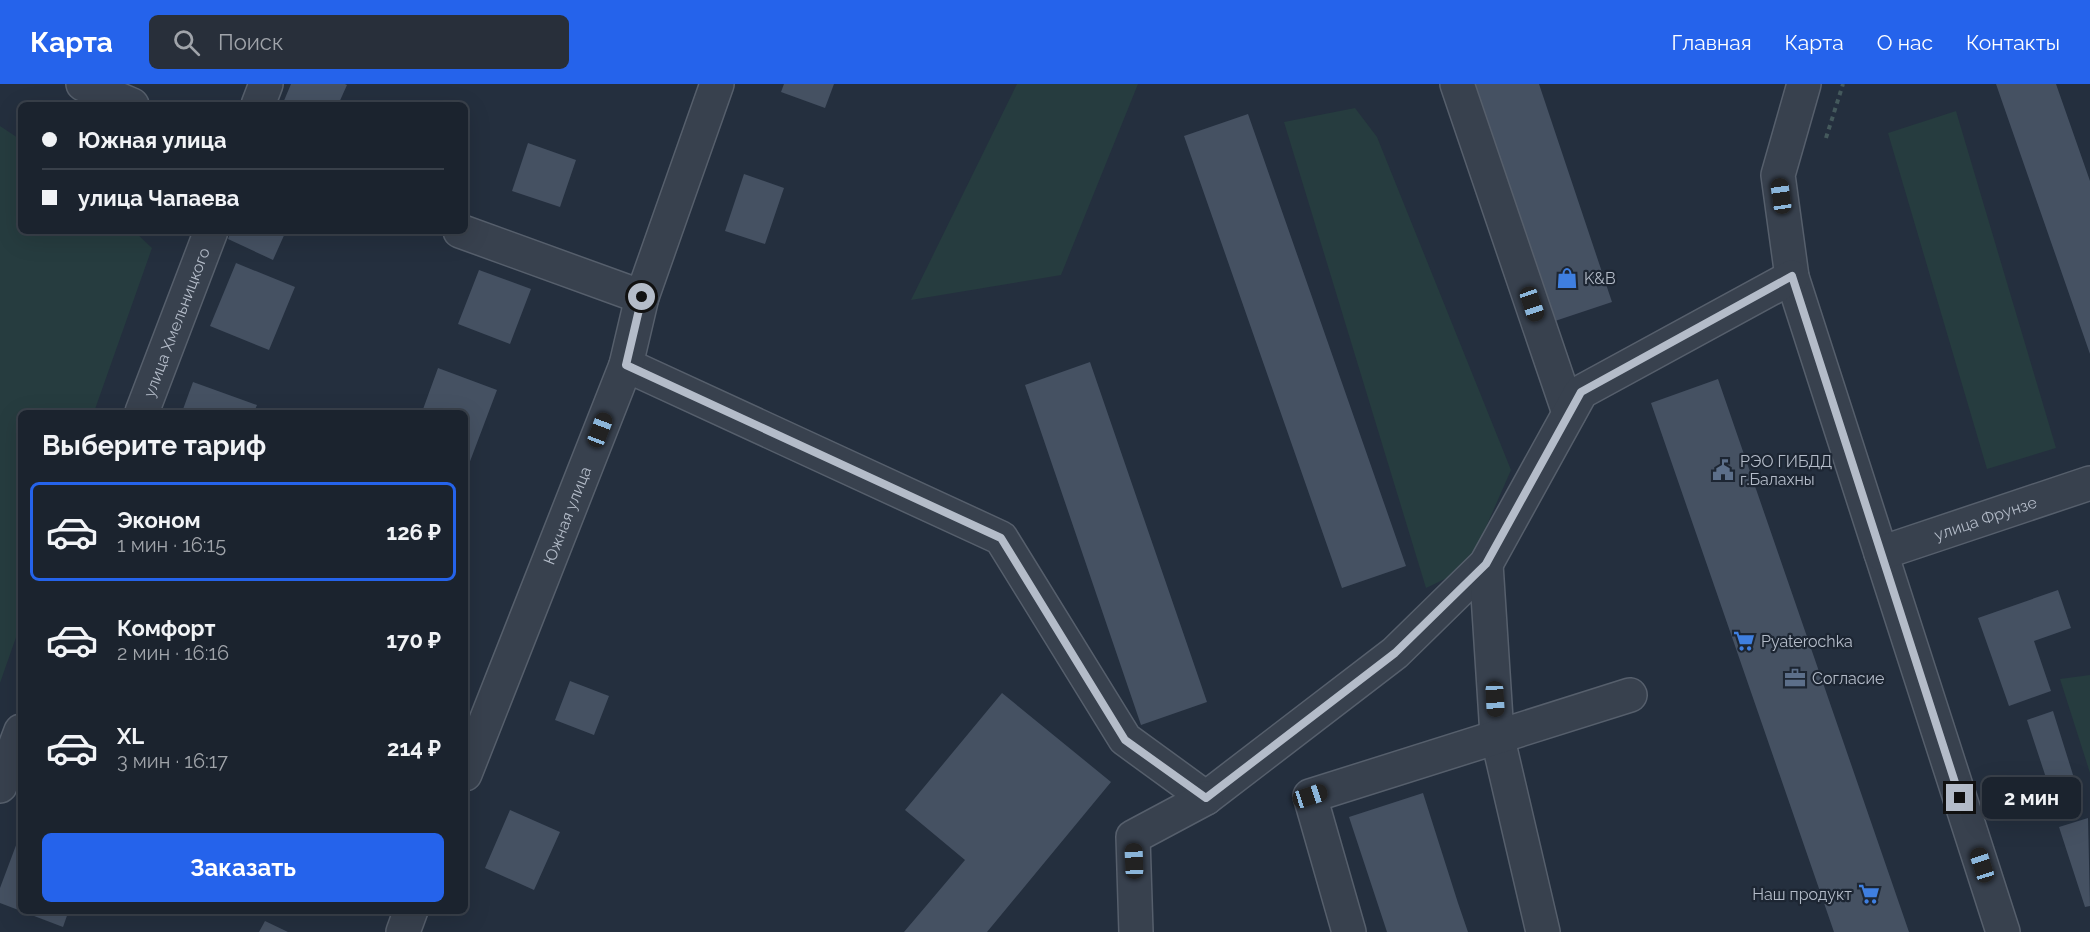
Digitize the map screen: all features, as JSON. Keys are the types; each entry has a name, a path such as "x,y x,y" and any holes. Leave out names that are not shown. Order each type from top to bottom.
{"street":[{"path":"83,84 125,102"},
{"path":"259,102 266,84"},
{"name":"Южная улица","path":"468,766 626,365 642,297 717,84"},
{"path":"1457,84 1569,413"},
{"path":"1804,84 1778,175 1792,276 2003,932"},
{"name":"улица Хмельницкого","path":"143,410 210,234"},
{"path":"468,234 642,297"},
{"path":"1136,932 1133,837 1206,798 1395,653 1486,564 1581,392 1792,276"},
{"path":"626,365 1001,538 1125,740 1206,798"},
{"name":"улица Фрунзе","path":"1881,554 2090,483"},
{"path":"1486,564 1497,735 1543,932"},
{"path":"1349,932 1310,796 1497,735 1630,695"},
{"path":"0,786 18,739"},
{"path":"403,932 410,914"}],"path":[{"path":"1823,146 1843,84"}],"green space":[{"path":"1017,84 1138,84 1061,275 911,300"},
{"path":"1355,108 1377,137 1511,470 1468,568 1426,588 1284,122"},
{"path":"1956,111 2056,448 1987,469 1888,133"},
{"path":"0,126 18,138 18,234 137,234 152,248 95,410 18,410 18,632 0,683"},
{"path":"2090,675 2090,773 2060,679"}],"building":[{"path":"291,84 347,85 339,102 283,102"},
{"path":"784,84 834,84 825,108 781,92"},
{"path":"1471,84 1539,84 1612,302 1552,322"},
{"path":"1996,84 2056,84 2090,181 2090,354"},
{"path":"1248,114 1406,566 1342,588 1184,136"},
{"path":"528,143 576,160 560,207 512,191"},
{"path":"744,174 784,188 765,244 725,231"},
{"path":"230,234 285,234 273,260 228,239"},
{"path":"236,263 295,287 269,350 210,326"},
{"path":"479,270 531,289 510,344 458,324"},
{"path":"1090,362 1207,702 1141,725 1025,385"},
{"path":"438,368 497,390 469,464 468,410 423,410"},
{"path":"1718,379 1909,932 1834,932 1651,403"},
{"path":"193,382 257,405 255,410 183,410"},
{"path":"2058,590 2071,628 2034,641 2051,691 2009,706 1978,618"},
{"path":"570,681 609,696 594,735 555,720"},
{"path":"1002,693 1111,782 987,932 904,932 965,860 905,810"},
{"path":"2053,711 2079,794 2054,802 2027,720"},
{"path":"1423,793 1468,932 1387,932 1349,817"},
{"path":"510,810 560,832 534,890 485,868"},
{"path":"2088,818 2090,906 2085,907 2059,827"},
{"path":"18,840 18,910 0,903 0,888"},
{"path":"29,914 68,914 63,927"},
{"path":"265,921 288,932 259,932"}],"place":[{"name":"K&B","path":"1567,278"},
{"name":"РЭО ГИБДД г.Балахны","path":"1723,470"},
{"name":"Pyaterochka","path":"1744,641"},
{"name":"Согласие","path":"1795,678"},
{"name":"Наш продукт","path":"1869,894"}],"route":[{"path":"642,297 626,365 1001,538 1125,740 1206,798 1395,653 1486,564 1581,392 1792,276 1960,798"}]}
